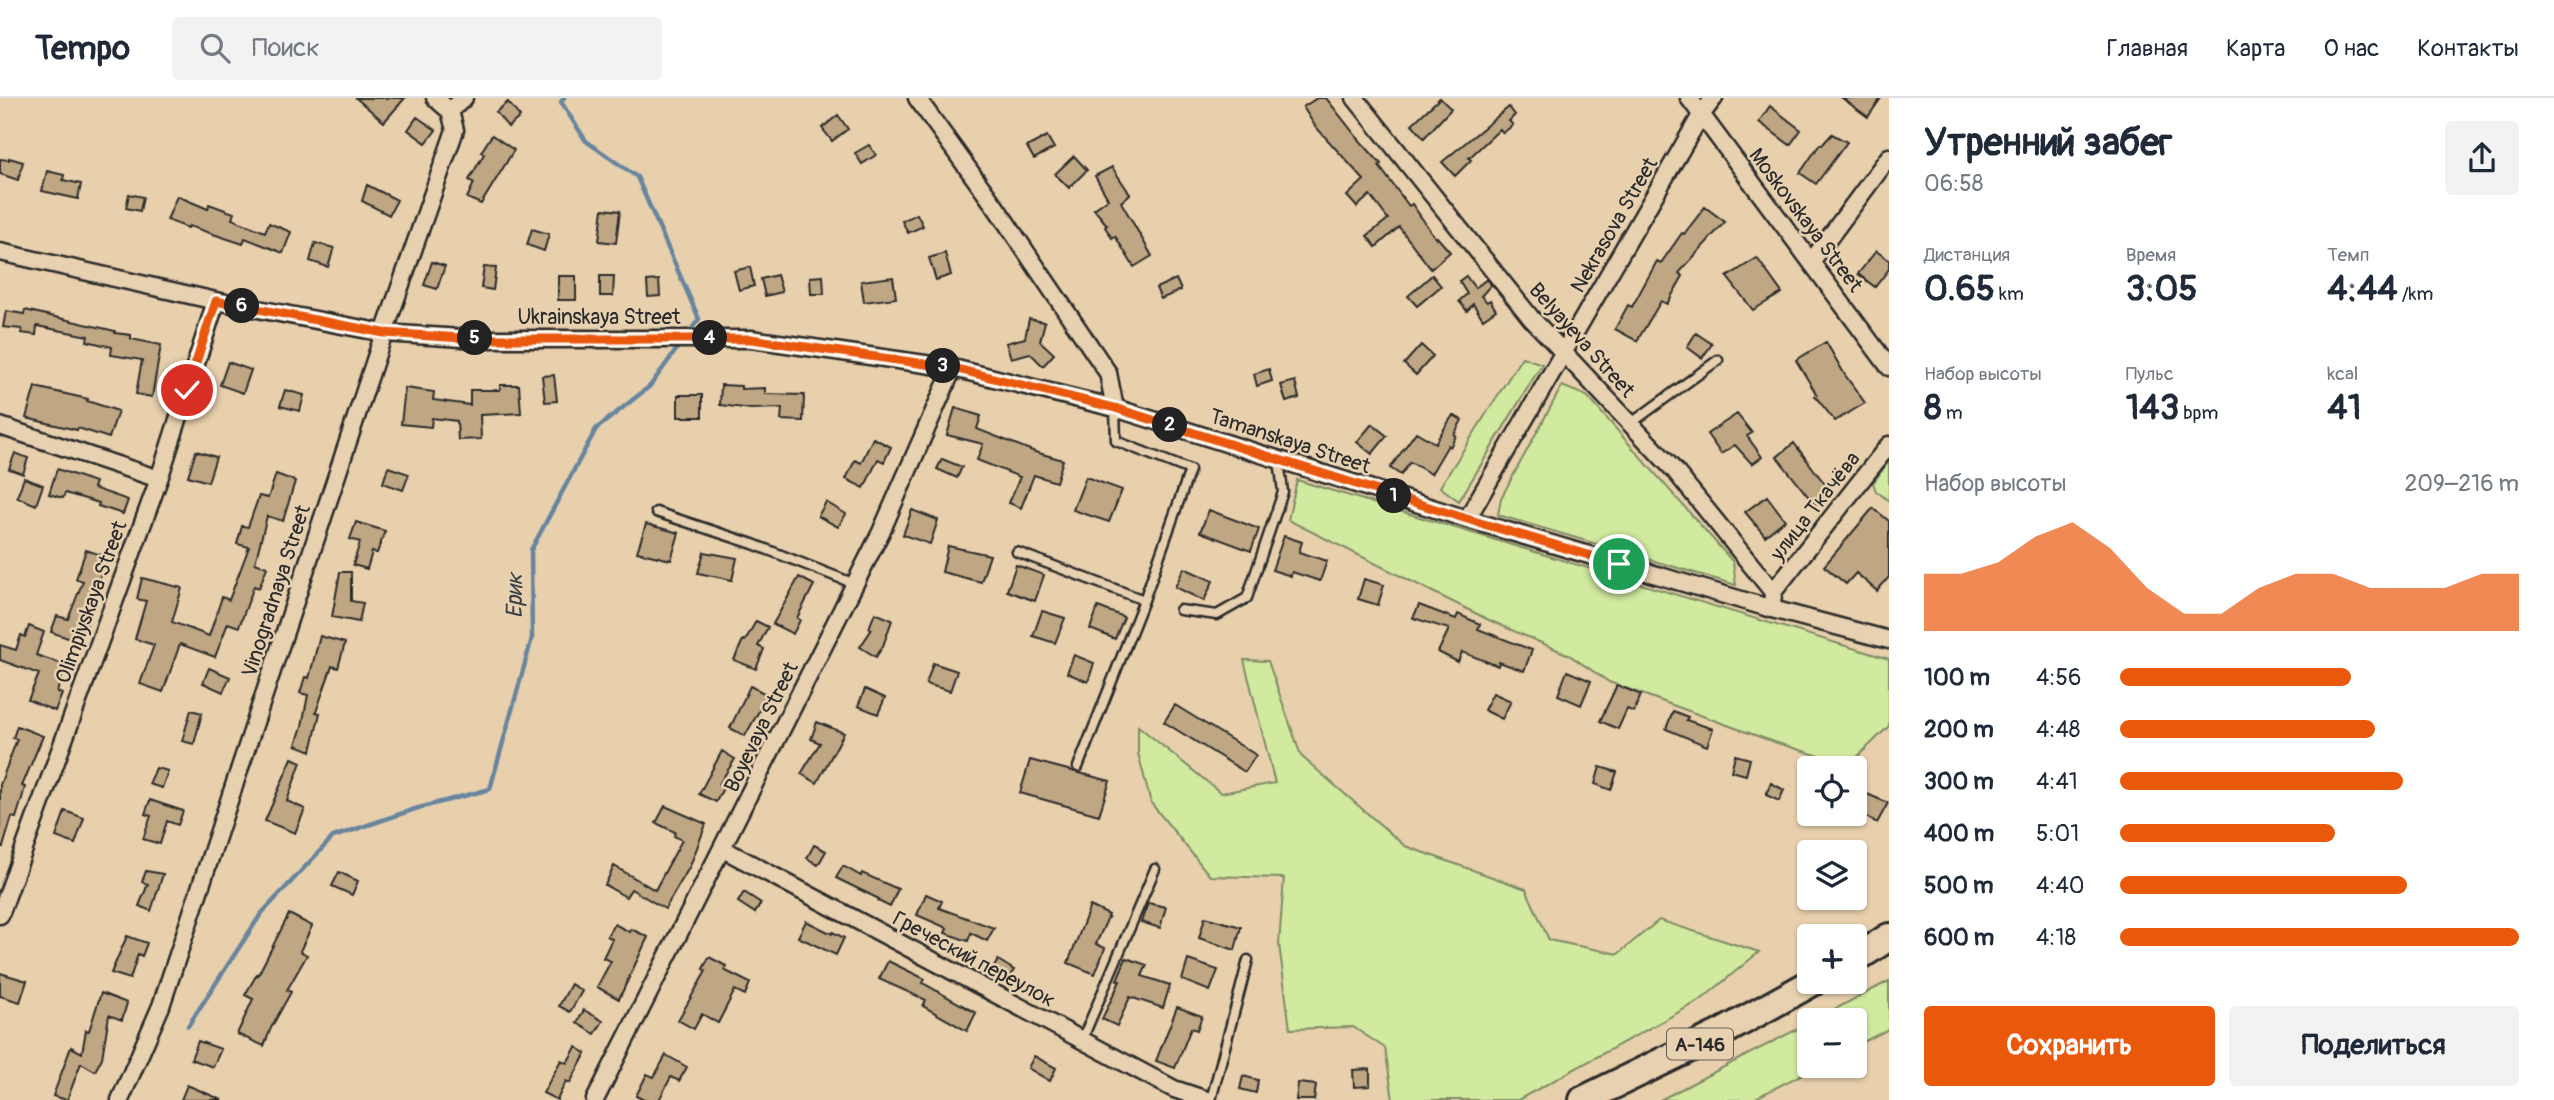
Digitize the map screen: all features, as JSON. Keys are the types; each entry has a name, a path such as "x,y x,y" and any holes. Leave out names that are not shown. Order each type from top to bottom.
{"highway":[{"path":"1867,951 1889,937"},
{"name":"А-146","path":"1583,1100 1721,1033 1797,991"}],"street":[{"path":"435,98 450,111 464,98"},
{"path":"917,98 997,209 1108,373 1115,408"},
{"name":"Belyayeva Street","path":"1355,98 1531,318 1675,471 1773,592"},
{"name":"Moskovskaya Street","path":"1689,98 1889,367"},
{"name":"Nekrasova Street","path":"1467,519 1701,115 1714,98"},
{"name":"Vinogradnaya Street","path":"120,1100 161,1006 384,333 455,130 450,111"},
{"path":"1811,262 1889,157"},
{"name":"Ukrainskaya Street","path":"0,252 216,301 384,333 477,339 751,339 953,368 1115,408"},
{"name":"Olimpiyskaya Street","path":"0,915 159,479 216,301"},
{"name":"Boyevaya Street","path":"595,1100 881,532 953,368"},
{"name":"Tamanskaya Street","path":"1115,408 1467,519 1772,609 1889,640"},
{"path":"0,426 159,479"},
{"name":"улица Ткачёва","path":"1773,592 1889,446"},
{"path":"1772,609 1773,592"},
{"name":"Греческий переулок","path":"723,849 1174,1089 1209,1100"}],"lane":[{"path":"1630,424 1718,360"},
{"path":"1078,767 1144,600 1190,470 1116,441 1115,408"},
{"path":"1180,610 1217,615 1247,598 1283,492 1279,460"},
{"path":"656,512 753,544 855,584"},
{"path":"1017,552 1144,600"},
{"path":"1082,1040 1155,869"},
{"path":"1209,1100 1248,960"}],"green space":[{"path":"1522,357 1542,364 1459,501 1440,487"},
{"path":"1562,386 1587,396 1733,562 1736,585 1498,515 1501,498"},
{"path":"1889,461 1889,501 1876,491 1873,483"},
{"path":"1297,480 1889,659 1889,726 1858,756 1820,756 1774,742 1609,682 1569,655 1491,621 1288,520"},
{"path":"1244,660 1268,661 1301,756 1405,846 1526,889 1549,940 1618,954 1659,920 1759,952 1701,1000 1518,1100 1393,1100 1385,1048 1353,1027 1290,1029 1279,944 1284,878 1210,876 1151,803 1138,753 1138,726 1221,793 1275,783"},
{"path":"1889,981 1889,1029 1867,1040 1867,1008 1837,1008"},
{"path":"1797,1029 1797,1077 1752,1100 1660,1100"}],"building":[{"path":"356,98 405,98 384,122"},
{"path":"1317,98 1326,98 1381,164 1379,166 1409,206 1412,204 1436,239 1437,237 1450,252 1431,269 1399,227 1376,247 1367,236 1388,219 1370,195 1357,207 1347,196 1364,180 1315,126 1303,107"},
{"path":"1440,98 1451,109 1424,138 1412,124"},
{"path":"1842,98 1881,98 1868,117"},
{"path":"508,102 520,117 508,127 496,112"},
{"path":"1770,106 1801,130 1790,145 1759,122"},
{"path":"1509,107 1515,115 1509,121 1513,125 1503,133 1500,129 1469,158 1471,160 1455,176 1442,162"},
{"path":"838,115 848,129 832,141 822,128"},
{"path":"417,117 436,130 426,143 408,130"},
{"path":"1832,134 1847,142 1816,184 1800,173 1820,144"},
{"path":"492,135 514,150 481,204 467,198 474,183 469,180"},
{"path":"1047,136 1054,148 1034,159 1027,147"},
{"path":"869,145 876,155 862,164 855,153"},
{"path":"1074,156 1087,170 1069,188 1055,174"},
{"path":"9,158 23,162 18,180 0,174 0,159"},
{"path":"1112,167 1130,194 1121,202 1152,256 1134,267 1094,209 1108,199 1095,176"},
{"path":"47,171 64,175 63,180 81,184 78,199 42,191"},
{"path":"367,185 397,200 389,215 362,201"},
{"path":"129,194 143,197 140,211 126,208"},
{"path":"177,196 208,209 209,204 234,213 232,219 265,232 269,223 291,232 283,253 245,238 243,244 167,220"},
{"path":"1705,207 1725,222 1679,273 1683,276 1667,304 1661,301 1637,341 1615,329 1628,305 1632,307 1657,261 1661,263"},
{"path":"603,209 620,211 616,243 599,241"},
{"path":"917,214 923,226 908,233 902,221"},
{"path":"532,229 549,234 544,251 527,245"},
{"path":"315,243 334,248 328,267 310,261"},
{"path":"1876,251 1889,260 1889,269 1875,287 1858,274"},
{"path":"945,253 951,275 936,280 929,258"},
{"path":"1757,258 1782,293 1753,310 1727,277"},
{"path":"432,262 445,266 437,289 424,285"},
{"path":"484,267 496,268 493,290 481,288"},
{"path":"750,267 754,286 739,290 734,271"},
{"path":"777,275 782,292 765,296 761,279"},
{"path":"1432,275 1441,286 1417,306 1408,296"},
{"path":"558,276 576,276 576,300 558,300"},
{"path":"600,276 614,276 613,296 600,296"},
{"path":"823,276 824,294 811,294 810,277"},
{"path":"1466,276 1475,288 1487,279 1491,285 1481,296 1487,302 1490,300 1496,310 1483,319 1473,304 1467,311 1459,301 1467,294 1459,281"},
{"path":"893,277 896,298 864,302 861,281"},
{"path":"1176,279 1181,290 1161,299 1156,288"},
{"path":"659,280 660,296 648,297 647,281"},
{"path":"25,310 131,335 131,339 161,345 152,397 136,394 142,360 111,355 112,347 87,341 88,336 37,326 36,335 21,333 22,329 3,327 6,311 24,314"},
{"path":"1029,319 1045,322 1040,341 1054,354 1043,366 1030,353 1011,358 1006,343 1025,338"},
{"path":"1696,333 1712,344 1702,358 1687,347"},
{"path":"1826,342 1865,403 1835,421 1815,396 1817,395 1796,360"},
{"path":"1421,345 1433,356 1416,375 1404,364"},
{"path":"228,362 251,370 243,393 220,385"},
{"path":"1269,369 1272,381 1257,386 1254,374"},
{"path":"554,375 557,401 545,402 542,376"},
{"path":"1295,381 1299,398 1286,402 1281,385"},
{"path":"500,385 519,385 521,413 480,415 481,439 458,440 457,421 432,418 431,427 401,424 405,388 434,392 433,400 470,405 470,390 500,390"},
{"path":"721,385 741,386 741,389 765,388 765,394 804,395 803,421 781,420 782,408 751,409 720,405"},
{"path":"35,387 88,399 87,401 118,411 109,438 78,428 77,430 26,418"},
{"path":"285,390 304,395 300,411 280,406"},
{"path":"678,395 702,395 702,417 678,417"},
{"path":"955,408 981,416 977,429 1063,460 1056,482 1034,475 1021,508 1009,503 1020,477 977,460 983,444 947,435"},
{"path":"1737,414 1752,433 1747,436 1762,457 1752,464 1735,445 1721,454 1707,434"},
{"path":"1453,415 1462,420 1450,447 1448,445 1431,474 1410,462 1401,475 1390,468 1416,432 1435,443"},
{"path":"1372,424 1387,436 1372,454 1357,442"},
{"path":"873,438 891,447 884,462 878,459 864,488 846,479 855,460 861,463"},
{"path":"1794,443 1831,492 1815,505 1777,457"},
{"path":"196,451 216,457 208,482 188,476"},
{"path":"15,453 28,458 23,474 9,469"},
{"path":"942,459 962,467 957,478 937,469"},
{"path":"388,467 409,474 403,490 383,483"},
{"path":"57,469 95,482 93,488 128,500 123,514 98,506 99,503 65,493 63,498 49,494"},
{"path":"276,474 295,481 283,521 267,516 255,563 267,567 259,588 254,586 239,627 228,623 215,657 180,644 163,692 140,684 154,645 135,639 146,601 137,599 142,578 182,588 172,622 209,636 222,597 229,600 249,547 237,544 242,526 248,527 259,496 268,498"},
{"path":"1086,477 1122,490 1109,522 1073,510"},
{"path":"24,478 43,485 36,505 17,497"},
{"path":"1767,496 1785,520 1765,536 1745,512"},
{"path":"826,502 846,514 838,527 818,516"},
{"path":"1873,508 1889,521 1889,577 1877,591 1856,573 1846,584 1824,566"},
{"path":"912,510 938,520 930,544 903,535"},
{"path":"1209,510 1259,529 1251,551 1200,532"},
{"path":"356,522 385,531 377,553 372,552 367,569 353,565 360,542 350,539"},
{"path":"646,524 679,533 671,560 637,552"},
{"path":"1284,536 1302,542 1299,552 1327,561 1320,581 1292,572 1291,576 1272,570"},
{"path":"948,546 990,555 981,582 942,572"},
{"path":"86,550 107,557 97,586 101,588 79,642 51,632 57,616 68,619 83,581 76,579"},
{"path":"704,552 737,558 732,580 698,573"},
{"path":"1016,565 1044,575 1035,601 1007,591"},
{"path":"1184,568 1213,581 1204,601 1175,587"},
{"path":"340,572 351,572 351,601 363,603 359,622 332,617"},
{"path":"799,577 814,585 797,618 800,620 793,634 773,624"},
{"path":"1364,579 1384,585 1378,605 1358,599"},
{"path":"1419,605 1456,619 1458,614 1480,624 1478,629 1532,650 1524,671 1499,662 1498,666 1462,652 1458,662 1438,652 1449,629 1413,618"},
{"path":"1098,607 1124,617 1115,639 1090,629"},
{"path":"1042,611 1065,618 1055,643 1033,636"},
{"path":"875,613 892,620 876,657 860,647 872,629 869,628"},
{"path":"756,621 768,627 758,646 764,649 756,669 734,660"},
{"path":"29,626 44,632 36,655 66,665 57,692 62,694 55,711 28,700 39,674 0,660 0,645 16,650 21,635 25,637"},
{"path":"320,636 345,643 338,668 332,666 316,712 320,713 311,751 296,745 308,695 300,693 305,677 309,678"},
{"path":"1074,655 1094,663 1088,682 1067,673"},
{"path":"933,663 957,671 950,691 926,684"},
{"path":"209,668 230,677 223,692 203,683"},
{"path":"1567,671 1591,681 1581,705 1558,695"},
{"path":"1617,685 1641,695 1634,712 1627,709 1618,729 1600,721"},
{"path":"750,686 768,695 745,736 730,728"},
{"path":"865,689 885,698 878,714 858,706"},
{"path":"1493,693 1511,701 1502,719 1484,710"},
{"path":"1175,705 1256,755 1245,772 1164,722"},
{"path":"191,710 202,713 194,744 182,741"},
{"path":"1673,711 1688,717 1686,720 1713,729 1707,746 1666,729"},
{"path":"817,722 844,733 817,783 801,774 820,743 811,739"},
{"path":"17,726 43,736 22,786 25,787 16,818 12,817 3,847 0,847 0,785 17,739 13,738"},
{"path":"722,751 735,759 719,784 724,786 716,802 699,794"},
{"path":"1735,755 1750,759 1746,775 1731,771"},
{"path":"292,758 301,762 287,801 305,809 295,833 265,821"},
{"path":"1030,760 1110,781 1099,815 1020,793"},
{"path":"1600,767 1617,772 1611,790 1595,784"},
{"path":"156,768 168,771 162,788 149,784"},
{"path":"1771,783 1784,790 1779,801 1766,795"},
{"path":"1867,794 1888,803 1877,823 1867,818"},
{"path":"150,800 183,811 178,825 167,821 160,844 143,839 151,816 145,814"},
{"path":"665,806 706,824 690,866 665,909 631,889 626,897 605,885 614,866 655,890 682,840 674,836 675,832 656,823"},
{"path":"65,811 84,818 75,844 56,837"},
{"path":"814,845 826,851 818,865 807,858"},
{"path":"843,866 861,876 862,873 898,889 890,907 836,878"},
{"path":"146,871 163,874 151,911 139,906 148,884 142,882"},
{"path":"339,872 358,881 352,895 332,886"},
{"path":"744,892 761,903 755,913 738,902"},
{"path":"926,894 942,901 939,908 994,928 987,941 971,933 968,941 945,933 947,928 917,915"},
{"path":"1148,903 1166,907 1160,928 1141,922"},
{"path":"1090,906 1109,915 1096,944 1105,948 1095,974 1068,963"},
{"path":"289,914 312,926 300,951 307,955 287,990 291,992 264,1046 237,1034 253,999 245,995"},
{"path":"1205,917 1241,927 1235,950 1199,938"},
{"path":"806,921 844,938 836,955 798,937"},
{"path":"614,924 648,937 619,999 597,987 611,961 603,958 612,939 607,936"},
{"path":"127,936 147,943 142,956 138,954 130,979 111,973"},
{"path":"709,957 726,966 724,970 750,983 745,995 735,990 718,1023 702,1014 694,1029 678,1020 706,971 703,969"},
{"path":"1126,958 1147,965 1142,976 1170,985 1163,1008 1130,997 1117,1026 1102,1019 1120,981 1117,980"},
{"path":"998,960 1014,970 1007,980 992,971"},
{"path":"1188,960 1218,970 1210,991 1182,980"},
{"path":"888,961 925,979 923,983 976,1013 967,1031 923,1006 926,1000 879,979"},
{"path":"0,973 27,981 20,1002 0,996"},
{"path":"571,984 582,991 570,1012 559,1006"},
{"path":"101,993 127,1003 122,1020 109,1015 102,1058 95,1071 81,1063 67,1100 53,1096 71,1047 82,1053 86,1030 89,1031"},
{"path":"1177,1007 1202,1016 1197,1030 1191,1028 1175,1068 1156,1061"},
{"path":"584,1010 603,1021 595,1034 577,1023"},
{"path":"198,1041 221,1049 213,1067 191,1059"},
{"path":"576,1047 586,1053 570,1083 566,1081 557,1100 543,1093 561,1060 567,1063"},
{"path":"666,1055 687,1067 679,1081 671,1077 659,1100 644,1100 636,1096 647,1074 654,1077"},
{"path":"1034,1056 1056,1068 1050,1081 1028,1068"},
{"path":"1370,1069 1370,1086 1354,1087 1353,1070"},
{"path":"1243,1076 1258,1080 1256,1093 1240,1089"},
{"path":"1298,1083 1316,1085 1314,1100 1296,1100"},
{"path":"187,1085 222,1100 181,1100"}],"waterway":[{"name":"Ерик","path":"564,98 561,102 586,141 637,177 699,319 687,335"},
{"name":"Ерик","path":"188,1026 261,914 333,837 415,809 490,789 532,638 531,550 596,429 650,386 682,342"}],"route":[{"path":"187,390 216,301 384,333 477,339 751,339 953,368 1115,408 1619,564"}]}
